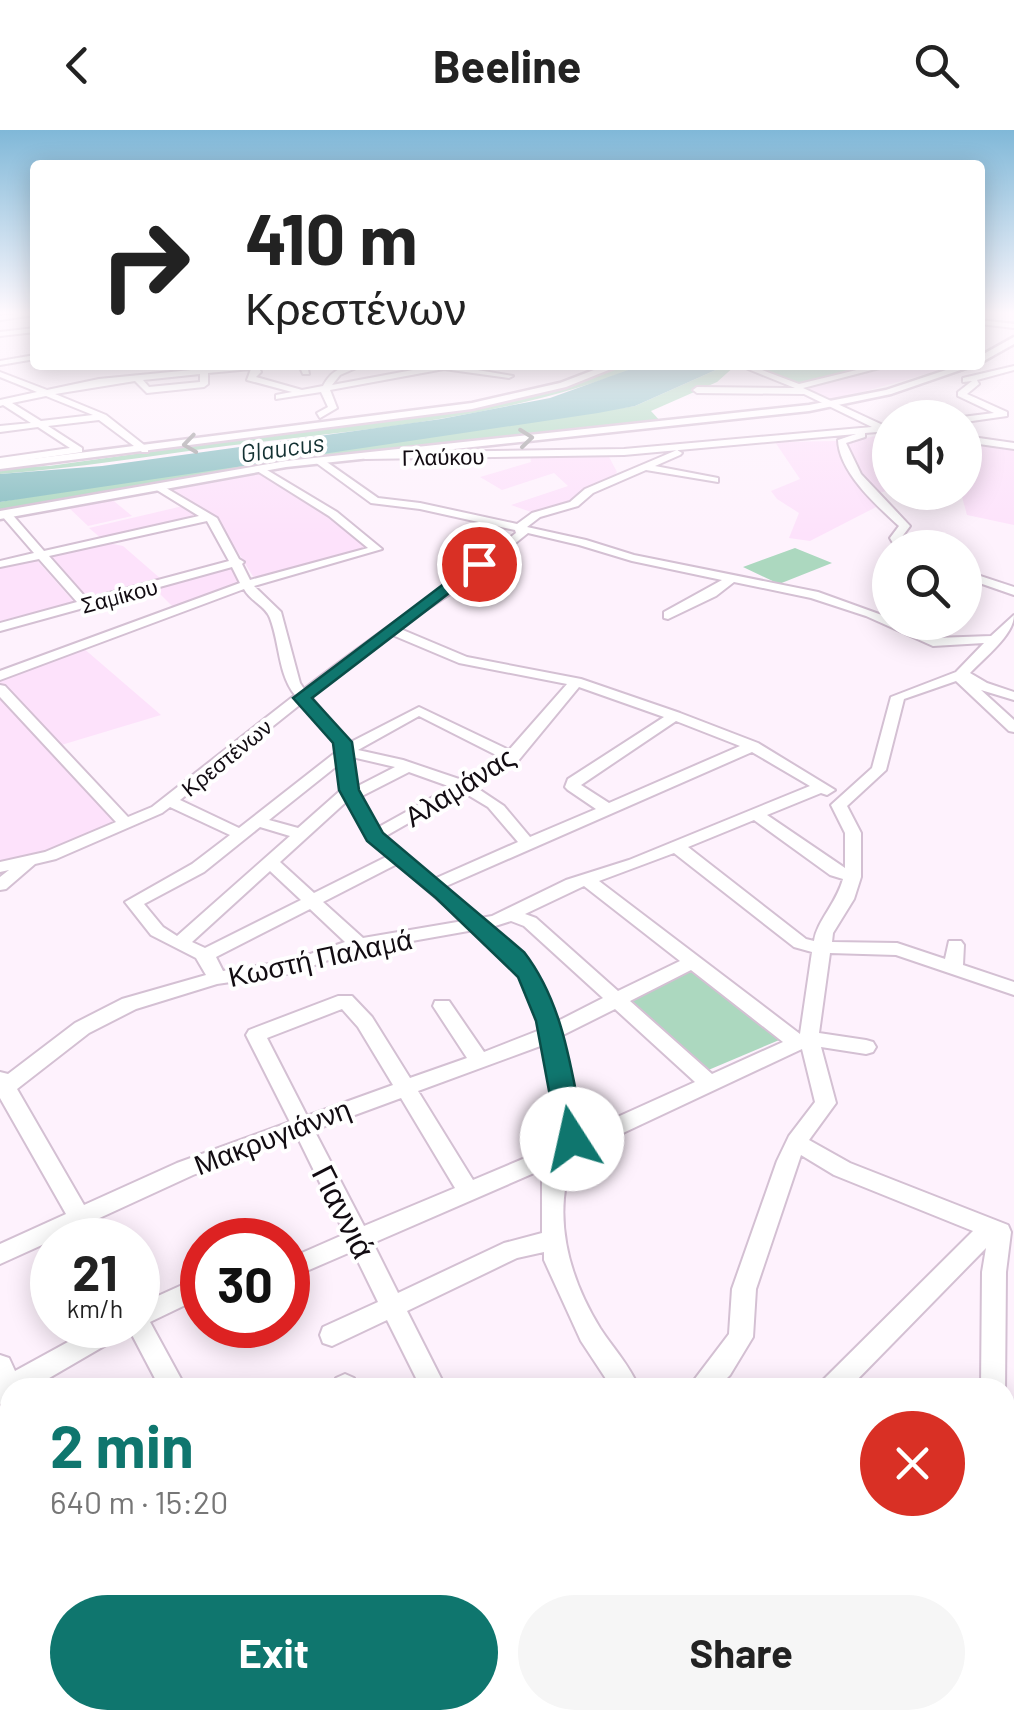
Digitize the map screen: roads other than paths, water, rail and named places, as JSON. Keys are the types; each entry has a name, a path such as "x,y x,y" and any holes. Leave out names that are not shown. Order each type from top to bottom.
{"main road":[{"path":"0,464 145,450 426,413 555,387"},
{"path":"360,455 738,417 836,404 908,387"},
{"name":"Γλαύκου","path":"3,514 259,468 360,455"}],"street":[{"path":"33,387 102,417 145,450"},
{"path":"2,402 68,387"},
{"path":"144,387 147,390 180,387"},
{"path":"280,387 302,393"},
{"path":"320,415 334,408 327,387"},
{"path":"280,397 343,387"},
{"path":"795,387 872,422"},
{"path":"697,390 810,387"},
{"path":"970,387 961,394 1009,413"},
{"path":"0,464 79,450 2,402"},
{"path":"982,417 1009,413"},
{"path":"0,429 102,417"},
{"name":"Γλαύκου","path":"360,455 624,452 872,430"},
{"name":"Κρεστένων","path":"0,867 30,861 126,824 170,801 389,629 452,588 522,532 521,526 536,515 572,505 589,491 694,449 845,440 872,433"},
{"path":"845,440 840,444 853,468 906,528 904,530"},
{"path":"982,442 1014,446"},
{"path":"318,460 371,500 420,506 852,606 935,642 1006,638"},
{"path":"644,467 714,480"},
{"path":"0,676 249,584 376,548 333,514 259,468"},
{"path":"156,486 209,517 238,562 252,594 275,612 290,679 339,738 345,752 350,793 374,836 434,884 525,968 551,1034 572,1132 553,1181 553,1240 576,1308 620,1378"},
{"path":"3,514 85,604"},
{"path":"0,564 209,517"},
{"name":"Σαμίκου","path":"0,626 238,562"},
{"path":"668,615 734,577"},
{"path":"982,580 1014,591"},
{"path":"710,1378 742,1334 748,1277 796,1142 826,1103 803,1040 825,930 846,899 852,877 853,833 840,810 842,800 879,770 898,697 961,674 1006,638 1014,619"},
{"path":"389,629 464,660 576,682 675,716 753,746 842,800"},
{"path":"961,674 982,686 1014,696"},
{"path":"961,674 1014,728"},
{"name":"Αλαμάνας","path":"374,836 512,758 576,682"},
{"path":"0,689 126,824"},
{"path":"998,714 1014,705"},
{"path":"216,978 214,964 206,955 160,934 134,902 194,870 345,752 418,711 512,758"},
{"path":"607,808 572,787 573,782 675,716"},
{"path":"434,884 753,746"},
{"path":"345,752 407,767 465,788 495,806 529,846"},
{"path":"180,943 350,793 407,767"},
{"name":"Κωστή Παλαμά","path":"2,1085 106,1014 216,978 292,967 359,945 478,926 821,787"},
{"path":"170,801 242,835"},
{"path":"756,814 836,871 852,877"},
{"path":"259,822 301,834"},
{"path":"676,846 789,936 810,946 893,948 1014,989"},
{"path":"206,955 399,857"},
{"path":"0,885 30,861"},
{"path":"271,863 359,945"},
{"path":"586,879 803,1040 866,1047"},
{"path":"511,914 530,922 708,1082"},
{"path":"954,968 955,944"},
{"name":"Μακρυγιάννη","path":"0,1254 185,1169 551,1034 694,961"},
{"name":"Γιαννιά","path":"403,1087 366,1022 345,1002 256,1035 429,1378"},
{"path":"442,1006 480,1061"},
{"path":"310,1261 803,1040"},
{"path":"2,1085 78,1216"},
{"path":"403,1087 469,1192"},
{"path":"796,1142 842,1169 995,1230"},
{"path":"842,1378 995,1230"},
{"path":"994,1378 995,1230"},
{"path":"332,1334 512,1250 553,1240"},
{"path":"28,1378 80,1348"},
{"path":"153,1348 169,1378"}],"water":[{"name":"Glaucus","path":"582,387 679,387 635,406 598,413 0,502 0,474 102,466 441,419 550,398"}]}
